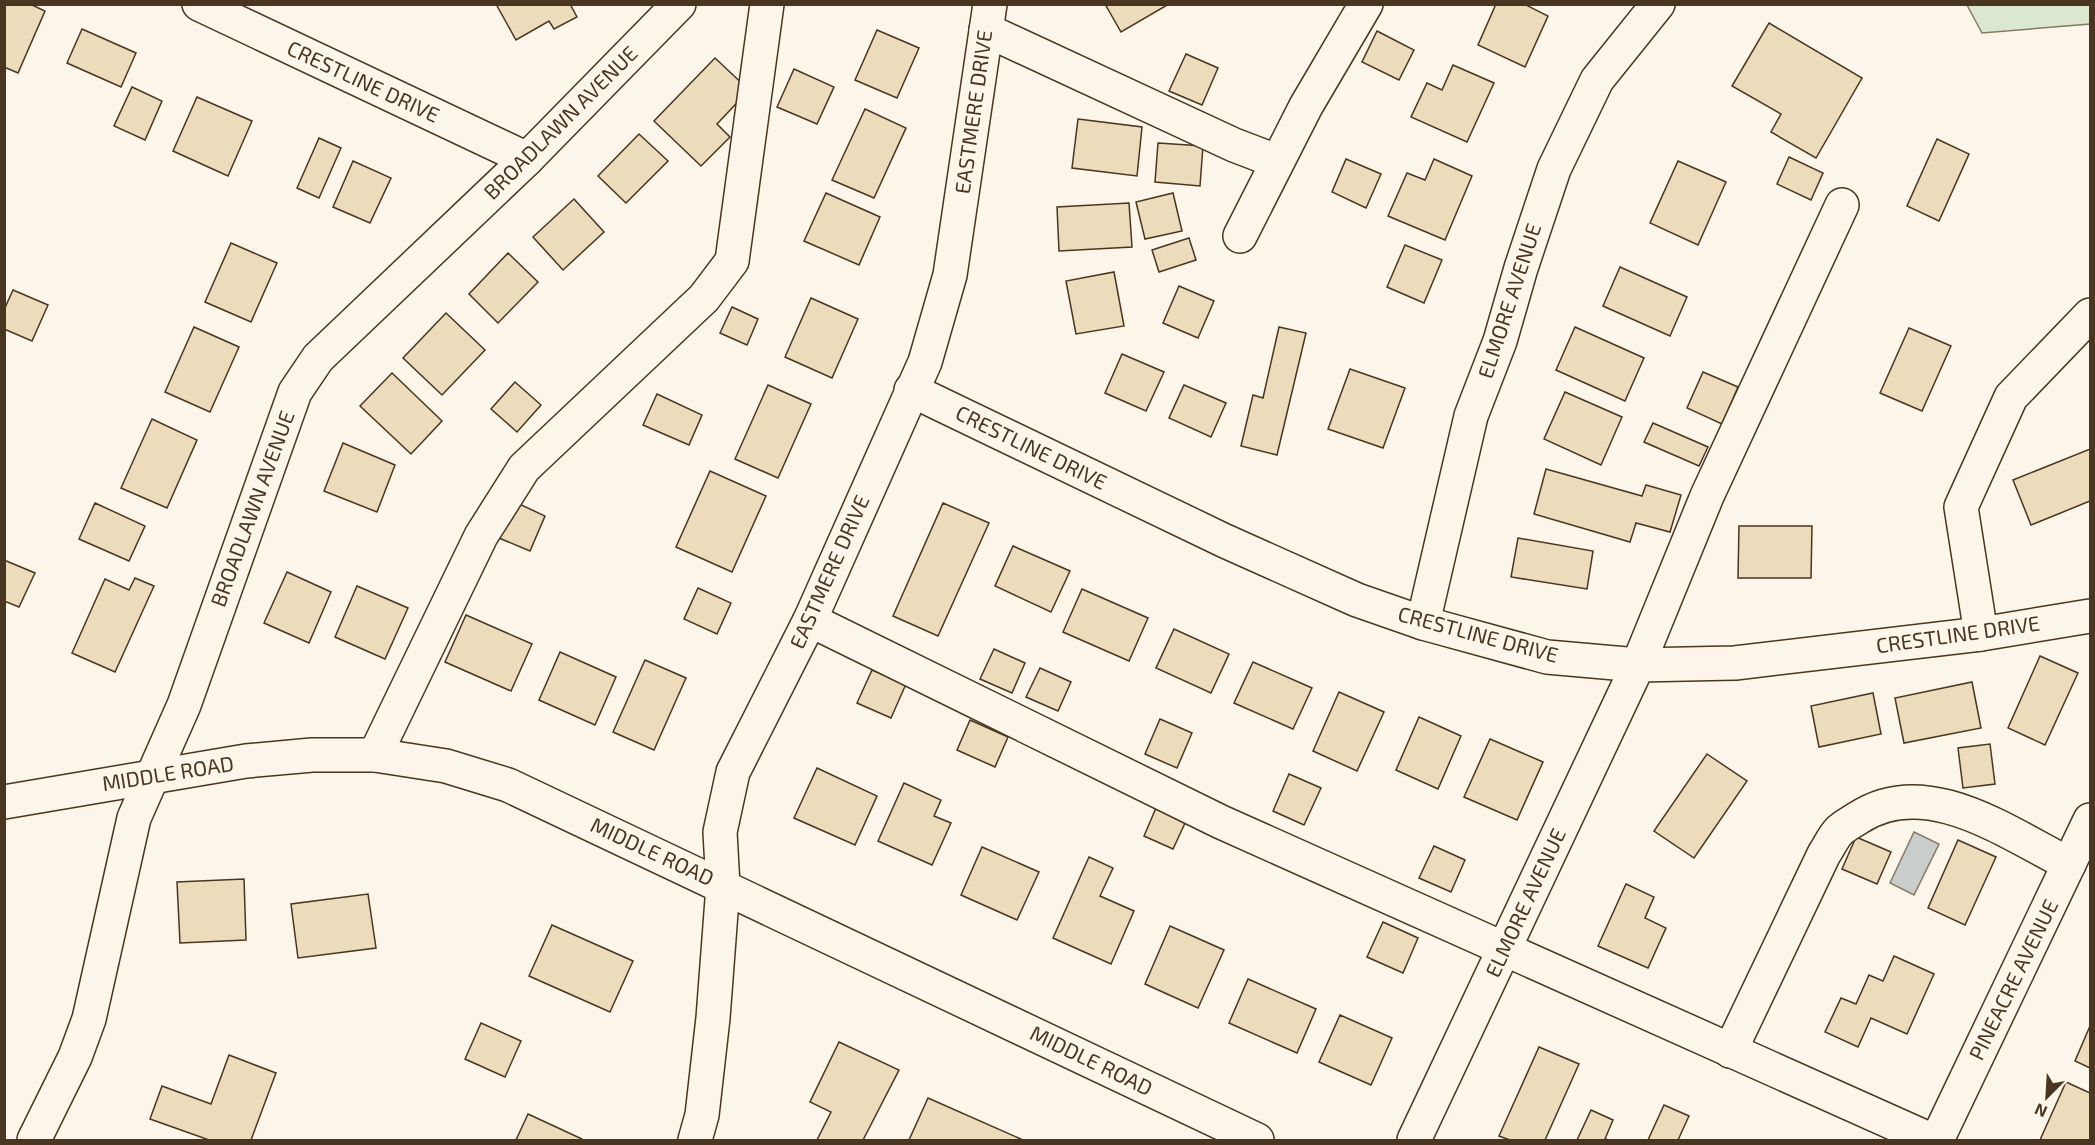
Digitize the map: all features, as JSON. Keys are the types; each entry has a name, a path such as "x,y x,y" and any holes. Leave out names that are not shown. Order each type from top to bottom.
{"street":[{"name":"CRESTLINE DRIVE","path":"199,4 527,159"},
{"name":"BROADLAWN AVENUE","path":"34,1140 75,1057 89,1019 134,818 184,705 295,392 318,358 527,159 679,4"},
{"path":"375,755 481,536 524,468 704,298 732,261 767,4"},
{"path":"1240,236 1276,162 1366,4"},
{"name":"ELMORE AVENUE","path":"1423,623 1471,416 1500,341 1554,169 1597,80 1658,4"},
{"path":"988,17 1234,145 1276,162"},
{"name":"EASTMERE DRIVE","path":"695,1140 702,1115 713,1018 723,885 720,832 733,772 810,620 910,390 925,362 950,275 988,17"},
{"name":"ELMORE AVENUE","path":"1414,1140 1638,665 1707,496 1842,205"},
{"path":"1981,633 1960,507 2011,397 2091,315"},
{"name":"CRESTLINE DRIVE","path":"910,390 1235,546 1357,600 1423,623 1547,657 1638,665 1735,663 1981,633 2091,616"},
{"path":"810,620 1221,822 1931,1140"},
{"name":"MIDDLE ROAD","path":"4,802 152,775 312,755 375,755 446,766 508,785 1257,1140"},
{"path":"1730,1050 1824,854 1839,831 1863,815 1887,803 1922,801 1959,809 2069,864"},
{"name":"PINEACRE AVENUE","path":"1937,1140 2091,819"}],"green space":[{"path":"1967,5 2090,5 2090,24 1982,33"}],"shaded area":[{"path":"1914,832 1939,844 1914,895 1890,883"}],"building":[{"path":"4,4 30,4 45,11 18,73 4,67"},
{"path":"496,4 570,4 577,17 554,29 549,21 516,40"},
{"path":"1105,4 1169,4 1121,32"},
{"path":"1496,4 1524,4 1548,16 1525,67 1478,45"},
{"path":"1769,23 1862,78 1816,158 1771,132 1781,114 1732,86"},
{"path":"82,29 136,53 121,87 67,63"},
{"path":"877,30 919,48 897,98 855,80"},
{"path":"1377,31 1414,50 1399,80 1362,62"},
{"path":"1186,54 1218,68 1202,105 1169,91"},
{"path":"715,58 749,90 717,124 730,137 701,166 654,121"},
{"path":"1453,65 1494,83 1467,142 1411,117 1427,83 1442,90"},
{"path":"794,69 834,87 817,124 777,107"},
{"path":"132,87 162,101 145,140 114,126"},
{"path":"197,97 252,121 228,176 173,151"},
{"path":"865,109 906,128 874,198 832,180"},
{"path":"1078,119 1142,127 1137,176 1072,168"},
{"path":"639,134 668,161 626,203 598,176"},
{"path":"319,138 341,148 319,198 297,188"},
{"path":"1937,139 1969,154 1939,221 1907,206"},
{"path":"1158,143 1203,146 1200,186 1155,182"},
{"path":"1789,157 1823,173 1811,200 1777,184"},
{"path":"1346,159 1381,174 1366,208 1332,192"},
{"path":"1434,159 1472,176 1445,240 1388,216 1407,173 1425,180"},
{"path":"353,161 391,178 370,223 333,207"},
{"path":"1678,161 1726,182 1698,245 1650,223"},
{"path":"826,193 880,217 859,265 804,241"},
{"path":"1173,193 1182,231 1145,239 1136,202"},
{"path":"574,199 604,232 563,270 533,237"},
{"path":"1129,203 1132,247 1059,251 1057,207"},
{"path":"1189,238 1196,260 1159,272 1152,250"},
{"path":"231,243 277,263 251,322 205,302"},
{"path":"1405,245 1442,260 1424,303 1387,287"},
{"path":"508,253 538,282 498,323 469,294"},
{"path":"1620,267 1687,297 1670,336 1603,306"},
{"path":"1114,272 1124,326 1076,334 1066,281"},
{"path":"1179,286 1214,301 1198,338 1163,323"},
{"path":"13,290 48,305 32,341 4,329 4,310"},
{"path":"811,298 858,319 832,378 785,357"},
{"path":"732,307 758,319 747,345 720,333"},
{"path":"446,313 485,350 442,395 403,358"},
{"path":"194,327 239,347 210,412 165,392"},
{"path":"1279,327 1306,333 1277,455 1241,446 1253,395 1263,398"},
{"path":"1575,327 1644,358 1625,401 1556,370"},
{"path":"1909,328 1951,346 1922,411 1880,393"},
{"path":"1122,354 1164,372 1146,411 1105,393"},
{"path":"1350,369 1405,388 1383,448 1328,429"},
{"path":"1703,372 1738,387 1722,424 1687,408"},
{"path":"392,373 442,421 411,454 360,406"},
{"path":"515,382 541,405 517,432 491,409"},
{"path":"768,385 811,404 778,478 735,459"},
{"path":"1184,385 1226,403 1211,437 1169,418"},
{"path":"1565,392 1622,417 1601,465 1544,439"},
{"path":"657,394 702,415 689,445 643,425"},
{"path":"152,419 197,440 167,508 121,488"},
{"path":"1653,423 1708,447 1699,466 1644,442"},
{"path":"343,443 395,465 377,512 324,491"},
{"path":"2090,449 2090,501 2031,525 2013,480"},
{"path":"1546,469 1642,496 1646,485 1681,495 1670,532 1636,523 1630,542 1534,514"},
{"path":"710,471 766,496 732,572 676,547"},
{"path":"515,502 545,516 530,551 499,538"},
{"path":"95,503 145,526 129,561 79,539"},
{"path":"943,503 989,523 938,636 893,616"},
{"path":"1739,526 1812,526 1811,578 1738,578"},
{"path":"1518,538 1593,551 1587,589 1511,577"},
{"path":"1013,546 1070,571 1051,612 995,586"},
{"path":"4,560 35,573 19,607 4,601"},
{"path":"287,572 331,592 309,643 264,623"},
{"path":"135,578 154,586 115,672 72,653 105,579 129,590"},
{"path":"357,586 408,608 385,659 335,637"},
{"path":"698,588 731,603 717,634 684,619"},
{"path":"1082,589 1148,618 1129,661 1063,632"},
{"path":"466,615 532,644 511,691 445,662"},
{"path":"1174,629 1229,654 1211,693 1156,668"},
{"path":"994,649 1025,663 1012,693 980,679"},
{"path":"560,652 616,677 595,725 539,700"},
{"path":"2040,656 2078,673 2045,745 2008,728"},
{"path":"645,660 686,678 654,750 613,732"},
{"path":"1253,662 1312,688 1293,729 1234,703"},
{"path":"1040,668 1071,682 1058,711 1026,697"},
{"path":"872,670 906,684 891,718 857,703"},
{"path":"1972,682 1981,728 1904,743 1895,698"},
{"path":"1339,692 1384,712 1357,771 1313,751"},
{"path":"1873,693 1881,734 1819,747 1811,706"},
{"path":"1419,717 1461,736 1438,789 1396,770"},
{"path":"1160,719 1192,733 1177,768 1145,754"},
{"path":"970,720 1008,737 995,767 957,750"},
{"path":"1490,739 1543,762 1517,820 1464,797"},
{"path":"1990,744 1995,784 1963,788 1958,748"},
{"path":"1707,754 1747,781 1694,858 1654,831"},
{"path":"817,768 877,796 855,845 794,818"},
{"path":"1289,774 1321,788 1304,825 1273,811"},
{"path":"904,783 941,800 934,816 951,823 932,865 878,841"},
{"path":"1156,808 1186,821 1173,849 1144,836"},
{"path":"1856,837 1891,852 1877,884 1842,869"},
{"path":"1958,840 1996,857 1965,925 1928,908"},
{"path":"1434,846 1465,860 1451,892 1419,878"},
{"path":"982,847 1039,872 1017,920 961,895"},
{"path":"1089,857 1113,868 1100,896 1134,911 1111,964 1053,938"},
{"path":"244,879 246,940 180,943 177,882"},
{"path":"1626,884 1654,897 1645,918 1666,928 1648,968 1598,946"},
{"path":"368,894 376,948 298,958 291,904"},
{"path":"1383,922 1418,938 1403,973 1367,957"},
{"path":"552,925 633,961 610,1012 529,976"},
{"path":"1170,926 1224,950 1198,1008 1145,984"},
{"path":"1894,956 1934,974 1907,1034 1871,1018 1858,1047 1825,1032 1841,998 1856,1004 1869,975 1883,981"},
{"path":"1248,979 1316,1009 1297,1053 1229,1023"},
{"path":"1340,1015 1392,1038 1371,1085 1319,1062"},
{"path":"481,1023 521,1041 505,1077 465,1059"},
{"path":"2090,1026 2090,1068 2075,1061"},
{"path":"839,1042 899,1070 863,1140 817,1140 831,1112 810,1102"},
{"path":"1539,1047 1579,1064 1545,1140 1510,1140 1499,1136"},
{"path":"229,1055 276,1073 251,1140 209,1140 150,1119 162,1086 211,1104"},
{"path":"2066,1082 2090,1093 2090,1140 2040,1140"},
{"path":"928,1098 1023,1140 909,1140"},
{"path":"1664,1105 1689,1116 1678,1140 1648,1140"},
{"path":"1591,1110 1613,1120 1605,1139 1609,1140 1577,1140"},
{"path":"528,1114 582,1139 582,1140 516,1140"}]}
